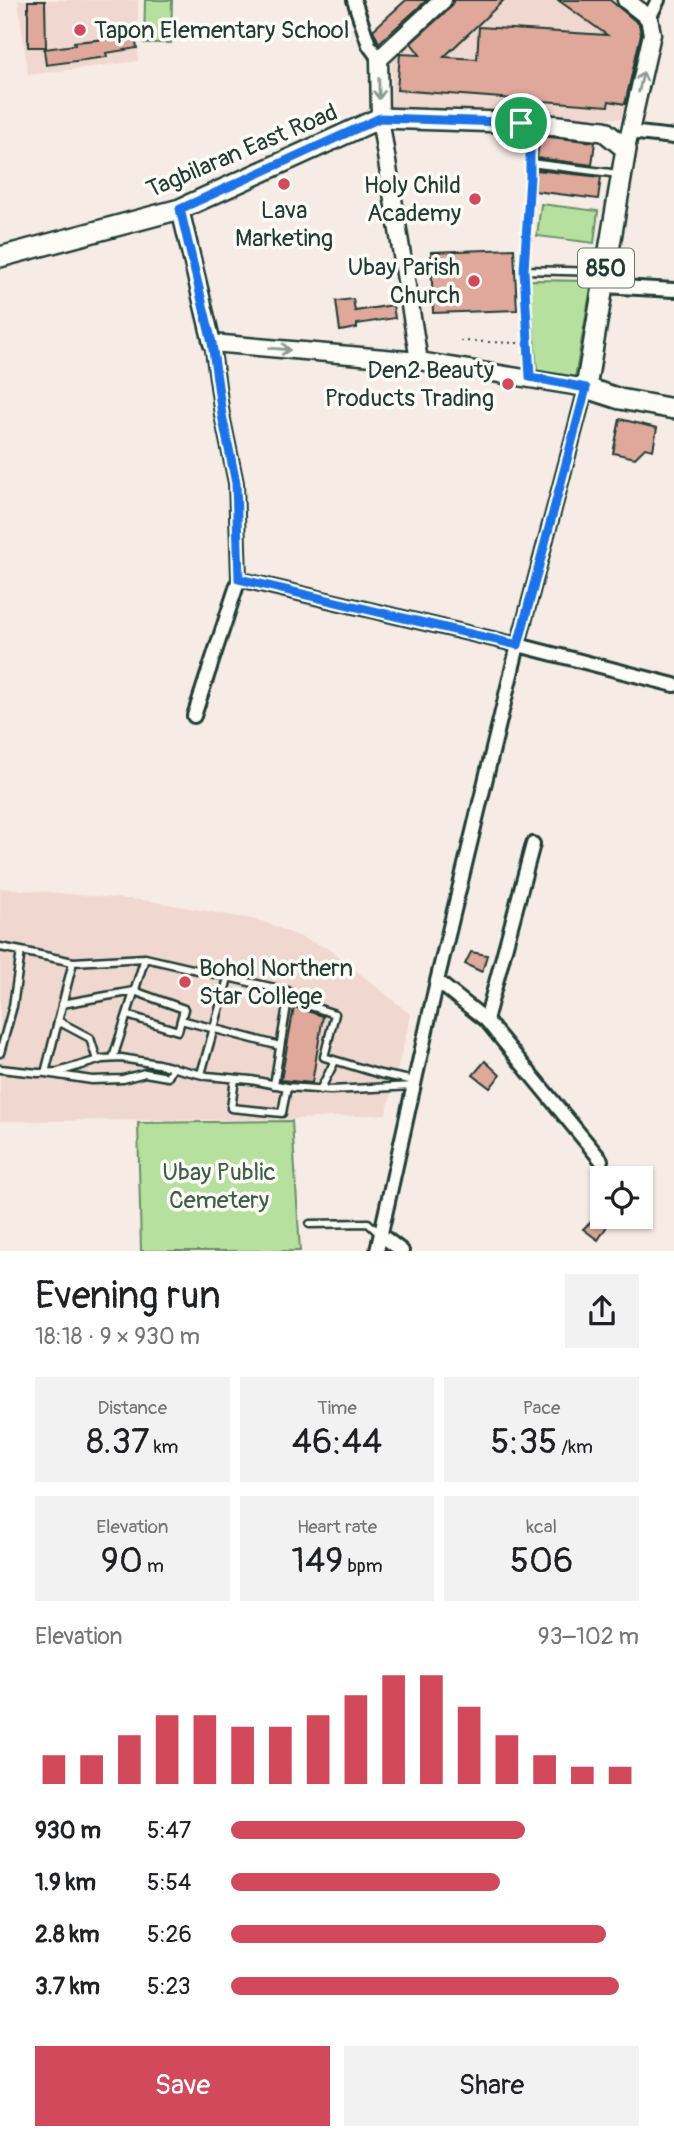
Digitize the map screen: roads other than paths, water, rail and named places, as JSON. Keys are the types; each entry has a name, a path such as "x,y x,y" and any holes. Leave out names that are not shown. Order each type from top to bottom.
{"main road":[{"path":"380,118 530,123 604,131 627,140"},
{"name":"Tagbilaran East Road","path":"0,257 180,209 380,118"},
{"name":"850","path":"586,388 627,140"},
{"path":"586,388 620,399 674,409"}],"street":[{"path":"379,59 443,0"},
{"path":"626,0 649,18"},
{"path":"658,0 649,18 652,34 627,140 674,137"},
{"path":"356,5 369,45 379,59 380,118 419,360"},
{"path":"180,209 212,343 222,415 236,483 239,579 194,716"},
{"path":"604,279 674,290"},
{"path":"212,343 419,360 586,388 518,645 437,981 377,1251"},
{"path":"239,579 674,685"},
{"path":"486,1020 533,844"},
{"path":"437,981 486,1020 601,1160"},
{"path":"381,1235 402,1251"}],"lane":[{"path":"530,123 524,270 530,377"},
{"path":"530,163 621,174"},
{"path":"524,270 604,279"},
{"path":"0,947 73,962 145,958 288,992 274,1085"},
{"path":"0,1053 13,1006 21,951"},
{"path":"113,1058 145,958"},
{"path":"46,1073 73,962"},
{"path":"201,1074 228,978"},
{"path":"62,1004 134,991 184,1009 178,1031 127,1014"},
{"path":"288,999 335,1014 324,1057 415,1084"},
{"path":"181,1020 280,1046"},
{"path":"58,1021 90,1038 97,1060"},
{"path":"46,1073 113,1058 201,1074 320,1090 415,1084"},
{"path":"320,1090 335,1061"},
{"path":"0,1069 92,1080 123,1079 145,1073 168,1077 173,1067"},
{"path":"236,1079 231,1108 282,1113 287,1087"},
{"path":"310,1224 368,1223 381,1235"}],"place":[{"name":"Tapon Elementary School","path":"80,30"},
{"name":"Lava Marketing","path":"284,184"},
{"name":"Holy Child Academy","path":"475,199"},
{"name":"Ubay Parish Church","path":"474,281"},
{"name":"Den2 Beauty Products Trading","path":"508,384"},
{"name":"Bohol Northern Star College","path":"185,982"}],"park label":[{"name":"Ubay Public Cemetery","path":"219,1186"}]}
